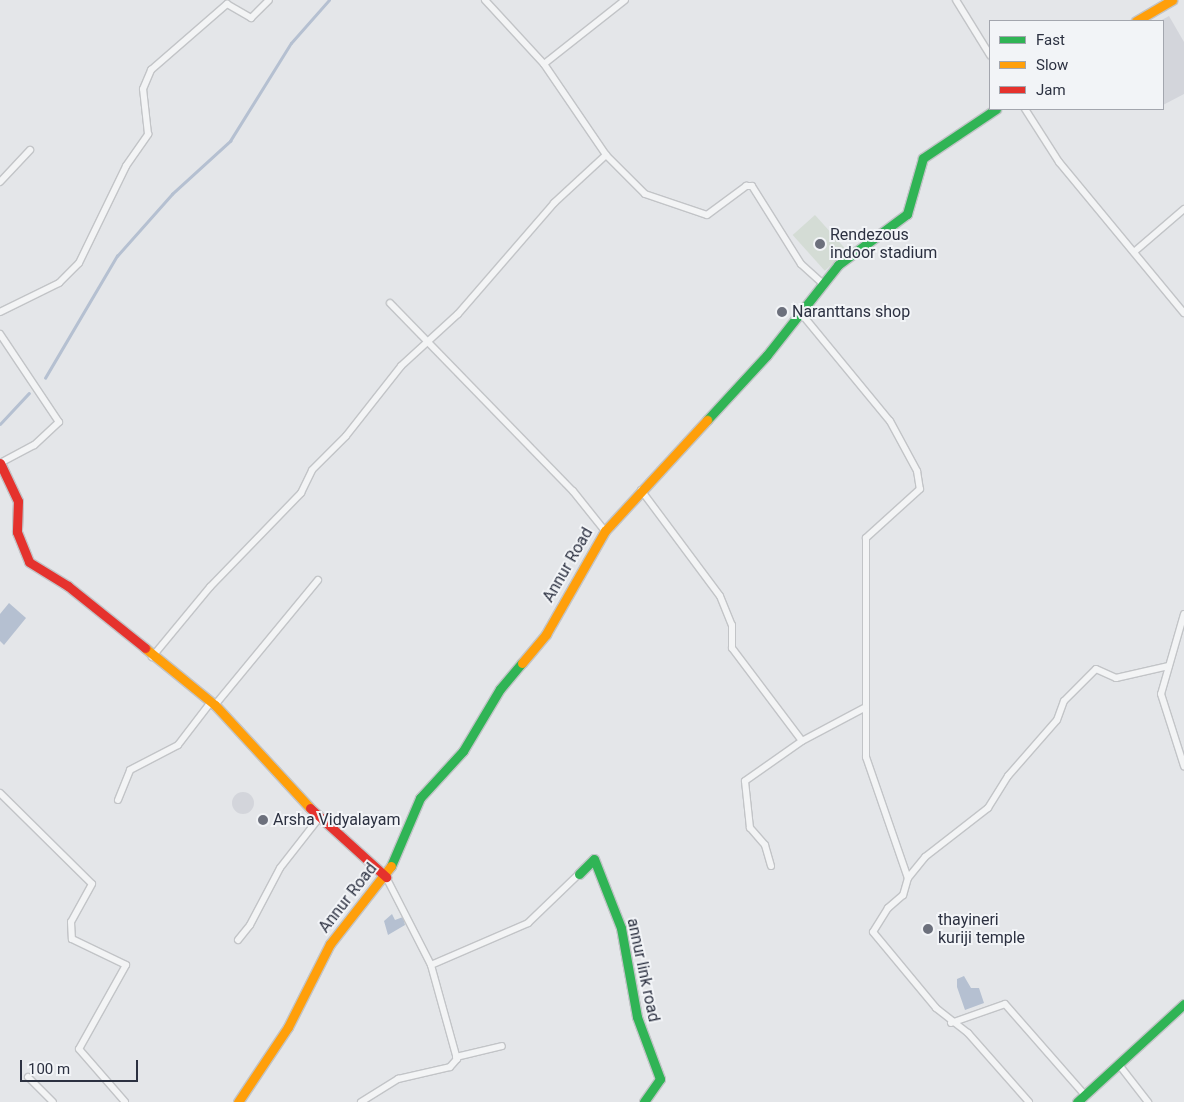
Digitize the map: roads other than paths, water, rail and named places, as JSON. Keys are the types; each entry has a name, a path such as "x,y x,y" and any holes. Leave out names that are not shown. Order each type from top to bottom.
{"main road":[{"path":"1138,20 1172,0"},
{"name":"Annur Road","path":"238,1102 288,1027 330,944 386,876 420,798 463,751 500,689 546,634 605,532 641,490 710,419 822,284 851,253 907,214 923,158 995,110"},
{"path":"0,463 18,501 17,532 29,562 68,586 152,657 213,704 319,818 386,876"},
{"name":"annur link road","path":"579,874 594,860 621,928 637,1017 660,1079 644,1102"},
{"path":"1077,1102 1120,1066 1184,1004"}],"street":[{"path":"0,312 59,283 79,263 126,166 148,134 144,88 151,70 227,4 250,18 269,0"},
{"path":"485,0 544,64 606,155 645,194 695,214 706,214 746,186 752,186 801,264 822,284"},
{"path":"544,64 625,0"},
{"path":"956,0 989,53"},
{"path":"1025,110 1059,162 1184,313"},
{"path":"0,182 30,150"},
{"path":"152,657 210,587 301,493 312,470 424,342 458,314 554,203 606,155"},
{"path":"1134,252 1184,209"},
{"path":"390,303 424,342 466,378 573,491 605,532"},
{"path":"800,312 890,421 917,471 920,489 866,538 864,708 872,780 908,878"},
{"path":"0,334 59,422 45,437 0,463"},
{"path":"641,490 720,596 732,625 732,648 802,741"},
{"path":"118,800 130,770 178,745 318,580"},
{"path":"1184,614 1162,694 1184,766"},
{"path":"1029,1102 968,1033 951,1023 873,932 888,908 903,895 908,878 925,857 988,808 1013,769 1057,720 1064,701 1096,669 1116,678 1169,666"},
{"path":"771,866 765,844 750,828 745,781 802,741 864,708"},
{"path":"0,793 92,884 71,922 72,939 126,965 127,971 102,1002 79,1049 83,1059 125,1102"},
{"path":"238,940 250,925 280,868 319,818"},
{"path":"430,965 528,923 579,874"},
{"path":"386,876 430,965 456,1057"},
{"path":"951,1023 1005,1004 1085,1095"},
{"path":"361,1102 398,1079 450,1067 456,1057 502,1046"},
{"path":"1120,1066 1148,1102"},
{"path":"28,1077 52,1102"}],"water":[{"path":"9,603 26,618 4,645 0,641 0,614"},
{"path":"392,914 395,920 403,917 405,925 388,935 384,921"},
{"path":"964,976 971,988 979,988 984,1003 965,1010 957,987 957,979"}],"waterway":[{"path":"45,378 117,256 172,194 230,141 291,43 329,0"},
{"path":"0,424 29,393"}],"place":[{"name":"Rendezous indoor stadium","path":"820,244"},
{"name":"Naranttans shop","path":"782,312"},
{"name":"Arsha Vidyalayam","path":"263,820"},
{"name":"thayineri kuriji temple","path":"928,929"}]}
